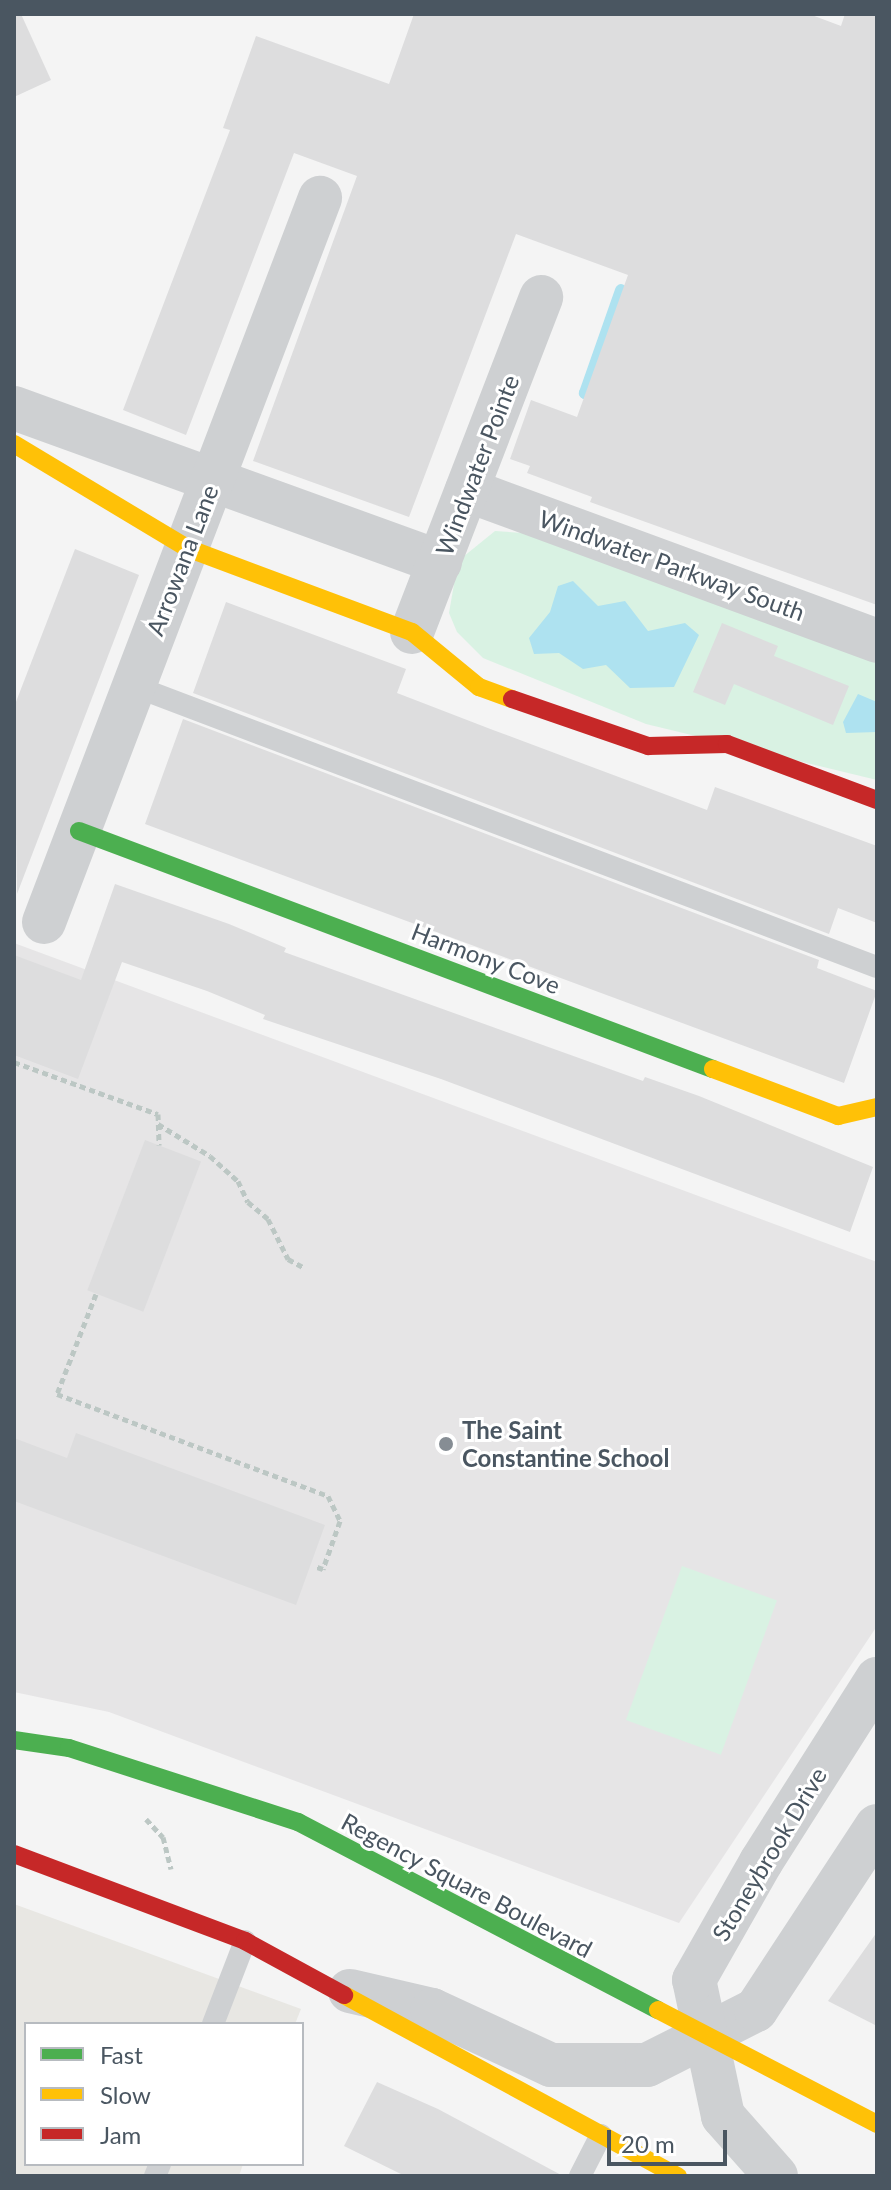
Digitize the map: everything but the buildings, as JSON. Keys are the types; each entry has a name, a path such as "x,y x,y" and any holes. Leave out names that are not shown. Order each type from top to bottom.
{"street":[{"name":"Arrowana Lane","path":"44,922 320,198"},
{"name":"Windwater Pointe","path":"412,632 541,297"},
{"path":"14,408 440,562"},
{"path":"14,444 187,548 412,632 479,687 648,746 727,744 877,800"},
{"name":"Windwater Parkway South","path":"467,490 877,641"},
{"name":"Harmony Cove","path":"79,831 838,1116 877,1107"},
{"name":"Stoneybrook Drive","path":"776,2176 723,2116 703,2037 694,1980 761,1862 877,1679"},
{"name":"Regency Square Boulevard","path":"14,1740 69,1748 298,1822 703,2037 877,2124"},
{"path":"328,1986 432,2010 551,2065 647,2065 756,2010 877,1826"},
{"path":"14,1854 245,1941 678,2176"}],"lane":[{"path":"134,686 877,967"},
{"path":"214,2022 245,1941"},
{"path":"580,2176 601,2135"}],"path":[{"path":"14,1062 158,1114 159,1145"},
{"path":"158,1124 210,1156 238,1181 248,1202 268,1219 288,1259 305,1268"},
{"path":"96,1294 57,1394 328,1496 340,1521 323,1569 314,1566"},
{"path":"122,1766 139,1811 163,1837 172,1865 161,1909"}],"shaded area":[{"name":"The Saint Constantine School","path":"14,943 877,1262 877,1626 679,1923 109,1712 14,1692"},
{"path":"14,1904 301,2009 296,2022 24,2022 24,2166 242,2166 239,2176 14,2176"}],"green space":[{"path":"495,531 523,533 877,663 877,780 646,724 483,658 457,632 449,613 458,561"},
{"path":"682,1566 777,1601 721,1755 626,1720"}],"water":[{"path":"573,581 598,606 625,601 648,631 685,623 699,635 674,687 630,688 606,665 583,669 559,653 534,654 529,638 550,612 558,586"},
{"path":"858,694 877,702 877,732 846,733 843,722"}],"waterway":[{"path":"600,398 585,393 621,290"}],"traffic: fast":[{"path":"79,831 713,1069"},
{"path":"14,1740 69,1748 298,1822 658,2010"}],"traffic: slow":[{"path":"14,444 187,548 412,632 479,687 512,699"},
{"path":"713,1069 838,1116 877,1107"},
{"path":"344,1995 678,2176"},
{"path":"658,2010 877,2124"}],"traffic: jam":[{"path":"512,699 648,746 727,744 877,800"},
{"path":"14,1854 245,1941 344,1995"}],"place":[{"name":"The Saint Constantine School","path":"446,1444"}]}
